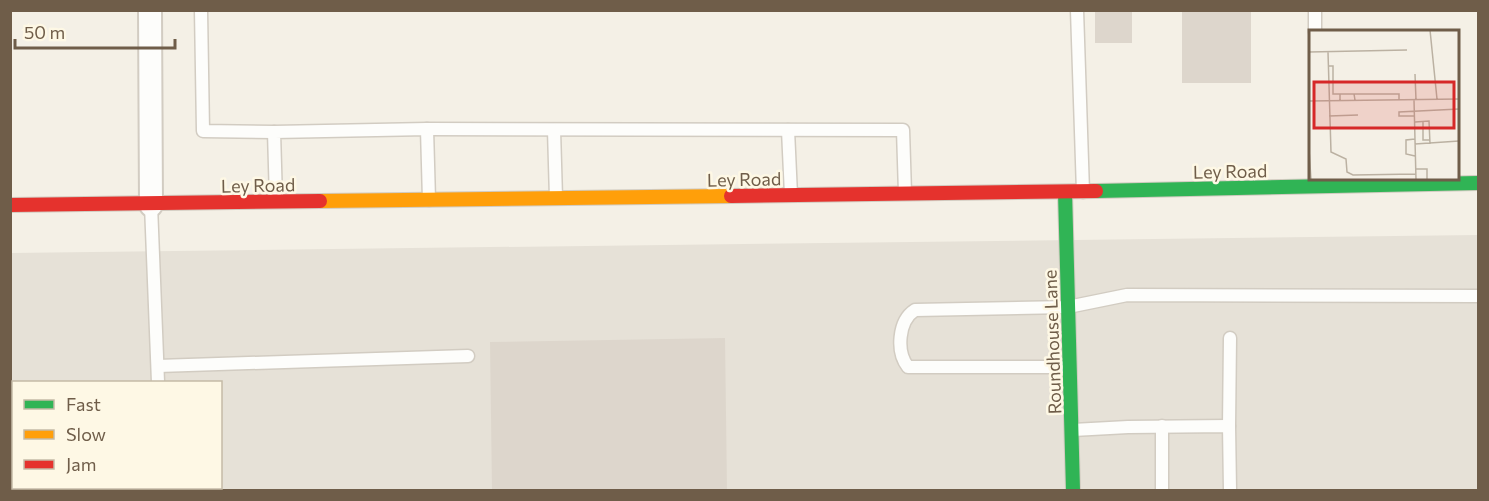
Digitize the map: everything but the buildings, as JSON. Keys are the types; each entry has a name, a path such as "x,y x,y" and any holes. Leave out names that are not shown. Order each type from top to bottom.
{"main road":[{"name":"Ley Road","path":"10,205 556,200 1083,192 1315,183 1479,183"},
{"name":"Roundhouse Lane","path":"1065,192 1073,490"}],"street":[{"path":"150,10 151,205"}],"lane":[{"path":"201,10 203,131 903,130 905,194"},
{"path":"1077,10 1083,192"},
{"path":"1315,10 1315,30"},
{"path":"427,129 429,201"},
{"path":"554,130 556,200"},
{"path":"788,130 791,196"},
{"path":"274,132 276,203"},
{"path":"151,205 158,381"},
{"path":"1070,367 908,367 902,359 902,324 915,310 1068,308 1127,295 1479,296"},
{"path":"1230,338 1230,490"},
{"path":"158,366 468,356"},
{"path":"1162,426 1162,490"},
{"path":"1072,430 1229,426"}],"shaded area":[{"path":"1478,235 1478,490 11,490 10,253"}],"traffic: fast":[{"path":"1096,191 1478,183"},
{"path":"1065,192 1073,490"}],"traffic: slow":[{"path":"320,201 731,196"}],"traffic: jam":[{"path":"731,196 1096,191"},
{"path":"10,205 320,201"}]}
